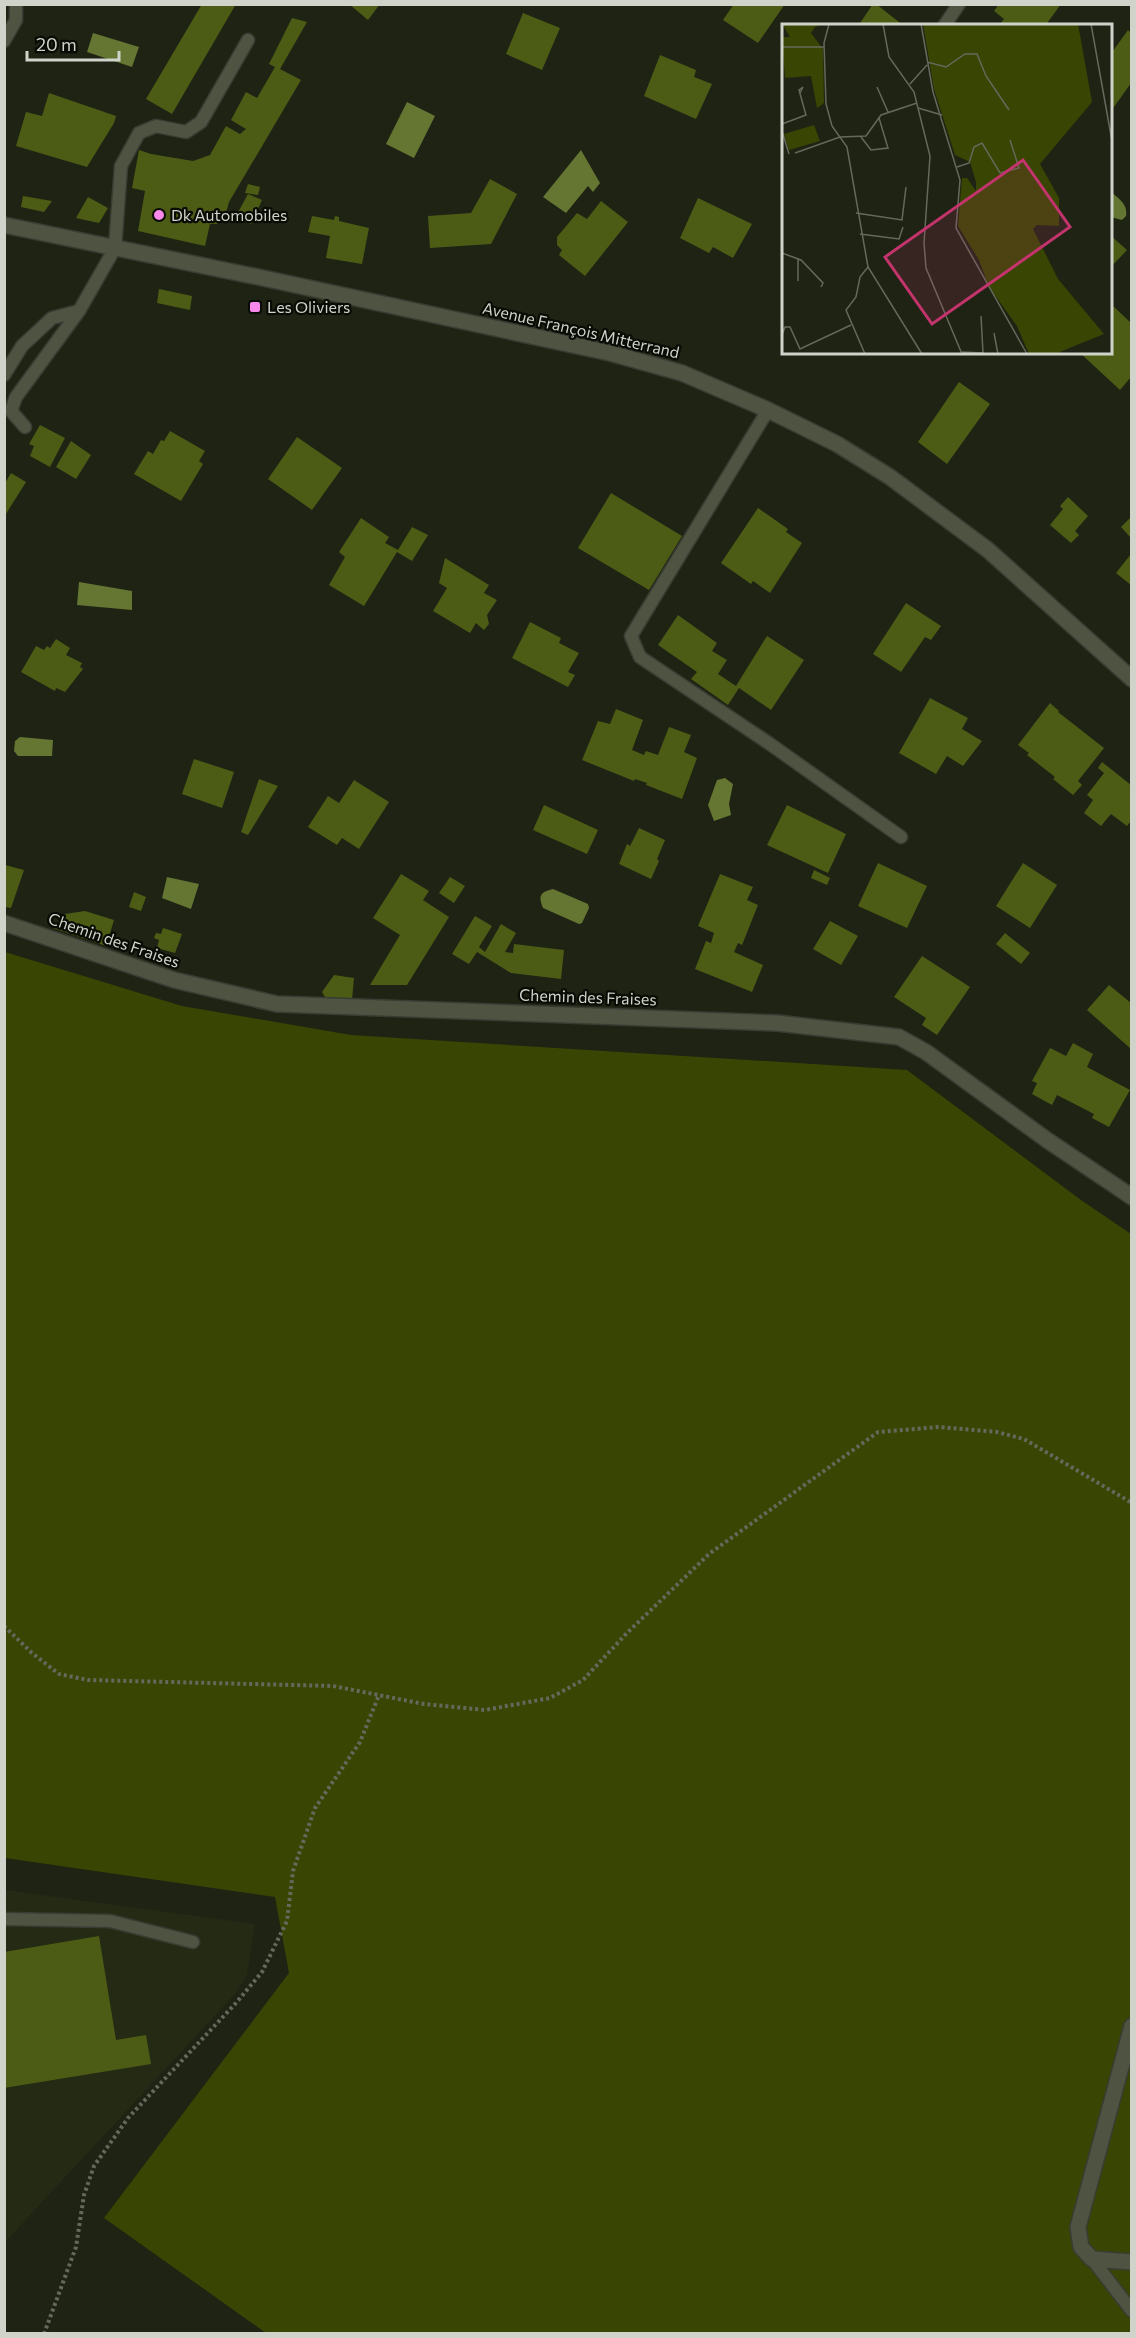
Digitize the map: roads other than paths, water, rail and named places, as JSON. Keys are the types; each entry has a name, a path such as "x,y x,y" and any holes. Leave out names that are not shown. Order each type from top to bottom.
{"street":[{"name":"Avenue François Mitterrand","path":"4,225 610,353 682,373 768,410 837,444 890,477 988,550 1131,679"},
{"name":"Chemin des Fraises","path":"4,923 174,980 277,1004 777,1023 899,1037 926,1052 1047,1140 1131,1197"},
{"path":"1131,2026 1078,2227 1081,2247 1092,2259 1131,2262"}],"lane":[{"path":"4,41 16,20 16,4"},
{"path":"945,24 959,4"},
{"path":"25,427 11,411 16,397 79,311 115,248 121,166 139,133 156,126 186,132 201,122 248,40"},
{"path":"4,375 22,346 52,318 79,311"},
{"path":"768,410 631,636 640,657 770,744 901,837"},
{"path":"4,1919 110,1921 193,1942"},
{"path":"1092,2259 1131,2311"}],"place":[{"name":"Dk Automobiles","path":"159,215"},
{"name":"Les Oliviers","path":"255,307"}]}
